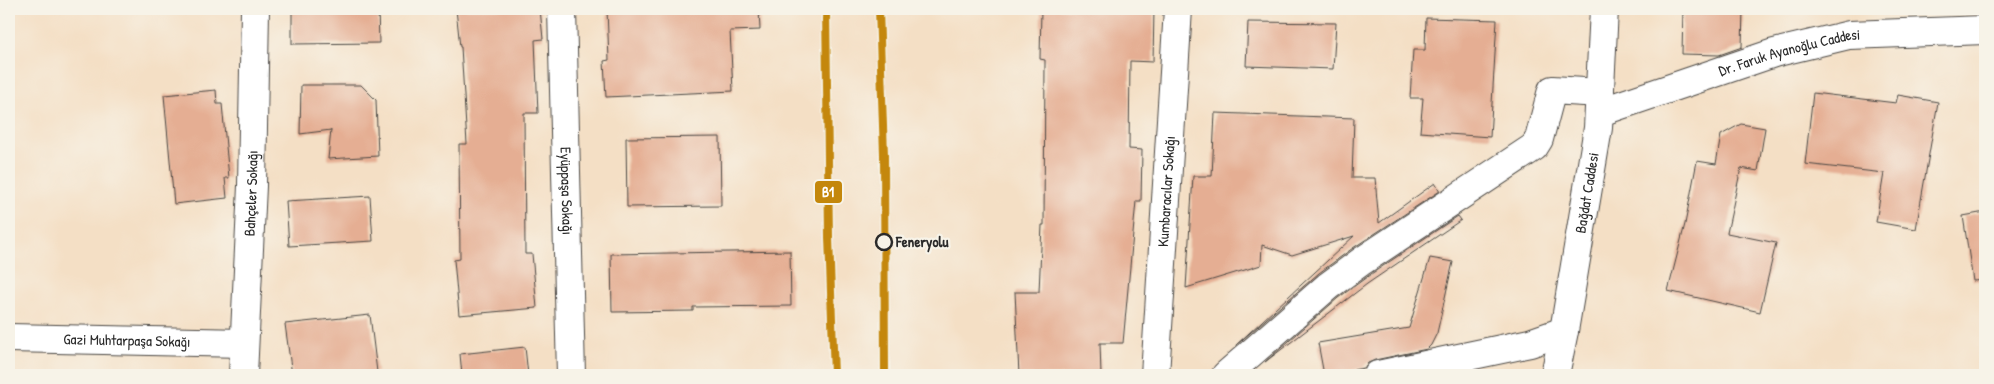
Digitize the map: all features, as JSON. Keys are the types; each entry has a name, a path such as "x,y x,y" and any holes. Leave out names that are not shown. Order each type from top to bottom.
{"street":[{"name":"Bahçeler Sokağı","path":"243,375 252,186 254,9"},
{"name":"Eyüppaşa Sokağı","path":"562,9 571,375"},
{"name":"Kumbaracılar Sokağı","path":"1155,375 1178,9"},
{"name":"Bağdat Caddesi","path":"1555,375 1600,102 1604,9"},
{"name":"Dr. Faruk Ayanoğlu Caddesi","path":"1600,102 1774,53 1849,35 1985,30"},
{"path":"1226,375 1328,286 1362,261 1534,147 1539,139 1552,90 1600,102"},
{"name":"Gazi Muhtarpaşa Sokağı","path":"9,338 244,344"},
{"path":"1378,375 1530,343 1562,339"},
{"path":"1436,375 1525,357 1562,339"}],"building":[{"path":"292,9 378,9 379,43 292,44"},
{"path":"456,9 540,9 543,39 535,40 538,113 524,113 525,254 532,254 537,308 459,315 454,260 460,259 459,144 467,144 461,47"},
{"path":"607,9 759,9 760,30 730,31 733,91 606,97 604,61 609,60"},
{"path":"1041,9 1154,9 1153,62 1130,61 1129,149 1142,150 1141,201 1136,201 1123,343 1100,343 1101,375 1019,375 1015,292 1039,292 1042,225 1044,225 1045,60 1040,59"},
{"path":"1683,9 1743,9 1742,47 1719,55 1682,54"},
{"path":"1426,18 1497,20 1490,137 1420,132 1423,98 1410,98 1413,50 1425,50"},
{"path":"1248,22 1336,23 1333,69 1246,66"},
{"path":"301,85 361,85 376,100 378,156 328,159 331,130 300,134"},
{"path":"216,90 217,104 222,104 229,178 225,178 227,198 174,204 164,95"},
{"path":"1813,93 1896,103 1898,95 1938,102 1916,229 1876,222 1884,173 1805,164"},
{"path":"1215,113 1354,118 1352,178 1375,178 1379,223 1435,183 1440,191 1353,248 1319,273 1235,346 1354,236 1292,255 1262,245 1261,265 1186,288 1193,176 1212,176"},
{"path":"1741,124 1765,128 1758,171 1741,168 1727,233 1776,243 1760,312 1668,291 1685,224 1697,161 1716,164 1721,135"},
{"path":"720,137 721,206 627,207 626,138"},
{"path":"370,196 373,241 289,246 286,201"},
{"path":"1985,212 1985,280 1973,281 1963,216"},
{"path":"1458,216 1461,220 1367,284 1265,362 1338,298"},
{"path":"790,251 791,306 693,307 693,311 612,312 611,254"},
{"path":"1430,258 1453,262 1437,333 1431,345 1427,349 1375,360 1368,363 1364,368 1324,375 1318,343 1409,328"},
{"path":"370,315 377,372 346,375 292,375 285,324"},
{"path":"525,347 528,375 462,375 460,354"}],"transit line":[{"name":"B1","path":"826,9 829,237 834,375"},
{"name":"B1","path":"879,9 884,155 885,375"}],"place":[{"name":"Feneryolu","path":"884,242"}]}
